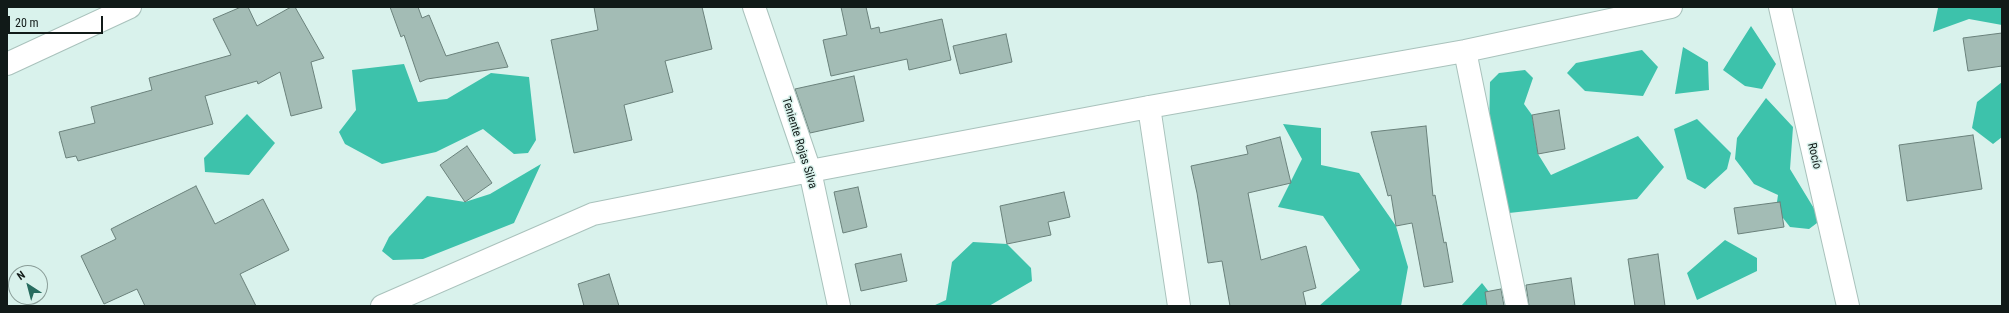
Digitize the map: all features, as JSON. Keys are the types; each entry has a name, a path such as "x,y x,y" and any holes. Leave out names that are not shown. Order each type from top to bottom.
{"street":[{"path":"7,64 130,7"},
{"name":"Teniente Rojas Silva","path":"754,7 810,171 838,306"},
{"path":"382,306 593,214 810,171 1149,107 1465,51 1671,7"},
{"name":"Rocío","path":"1780,7 1848,306"},
{"path":"1465,51 1517,306"},
{"path":"1149,107 1179,306"}],"green space":[{"path":"2002,7 2002,25 1969,19 1933,32 1938,8"},
{"path":"1751,26 1776,64 1762,89 1745,86 1723,70"},
{"path":"1683,47 1708,62 1709,90 1675,94"},
{"path":"1642,50 1658,67 1643,96 1585,91 1567,73 1576,63"},
{"path":"404,64 418,102 447,99 491,73 529,77 536,140 528,153 514,154 483,129 436,152 382,164 345,144 339,132 356,110 352,70"},
{"path":"1525,70 1533,78 1524,104 1532,115 1538,154 1551,175 1638,136 1664,167 1637,199 1509,213 1489,136 1490,82 1499,73"},
{"path":"2002,82 2002,137 1993,144 1972,128 1977,102"},
{"path":"1766,98 1793,127 1790,169 1821,220 1809,229 1790,227 1776,209 1778,195 1754,184 1735,159 1737,138"},
{"path":"247,114 275,143 249,175 205,172 204,158"},
{"path":"1697,119 1731,153 1727,169 1705,189 1687,179 1674,129"},
{"path":"1283,124 1321,128 1321,165 1359,173 1396,226 1408,267 1401,306 1319,306 1360,270 1323,216 1278,207 1302,159"},
{"path":"541,164 514,223 423,259 393,260 382,251 389,237 427,196 465,202 490,194"},
{"path":"1725,240 1757,258 1757,271 1697,300 1687,273"},
{"path":"973,242 1007,244 1031,268 1032,281 989,306 933,306 946,300 952,262"},
{"path":"1482,283 1500,306 1461,306"}],"building":[{"path":"241,7 248,7 257,26 291,7 295,7 324,58 311,62 322,108 291,116 280,72 258,84 257,81 205,96 213,124 78,161 76,156 66,158 59,132 95,123 91,107 152,90 149,78 231,55 213,19"},
{"path":"390,7 418,7 422,18 429,15 446,56 498,42 508,67 427,79 420,82 404,35 401,37"},
{"path":"594,7 702,7 712,49 665,61 673,92 624,105 632,140 574,153 551,40 598,30"},
{"path":"841,7 866,7 871,29 879,27 880,33 942,19 951,60 909,70 907,59 831,76 823,40 847,35"},
{"path":"2002,33 2002,66 1968,71 1963,38"},
{"path":"1006,34 1012,62 960,74 953,46"},
{"path":"854,76 864,121 810,133 795,89"},
{"path":"1559,110 1565,149 1538,154 1532,115"},
{"path":"1426,126 1433,196 1435,195 1444,243 1446,242 1453,282 1424,287 1412,223 1396,226 1391,195 1388,196 1371,132"},
{"path":"1973,135 1982,189 1907,201 1899,145"},
{"path":"1280,137 1291,183 1248,193 1261,260 1306,246 1316,288 1303,292 1306,306 1230,306 1222,261 1208,263 1197,193 1191,166 1248,154 1246,146"},
{"path":"467,146 492,183 465,202 440,165"},
{"path":"196,186 215,224 263,199 289,250 240,274 256,306 145,306 137,289 104,304 81,256 116,239 111,229"},
{"path":"858,187 867,227 843,233 834,192"},
{"path":"1064,192 1070,217 1048,222 1051,235 1007,244 1000,206"},
{"path":"1780,202 1784,227 1738,234 1734,208"},
{"path":"901,254 907,281 861,291 855,264"},
{"path":"1658,254 1665,306 1635,306 1628,259"},
{"path":"609,274 619,306 584,306 578,284"},
{"path":"1571,278 1575,306 1529,306 1526,285"},
{"path":"1501,289 1504,306 1487,306 1485,292"}]}
